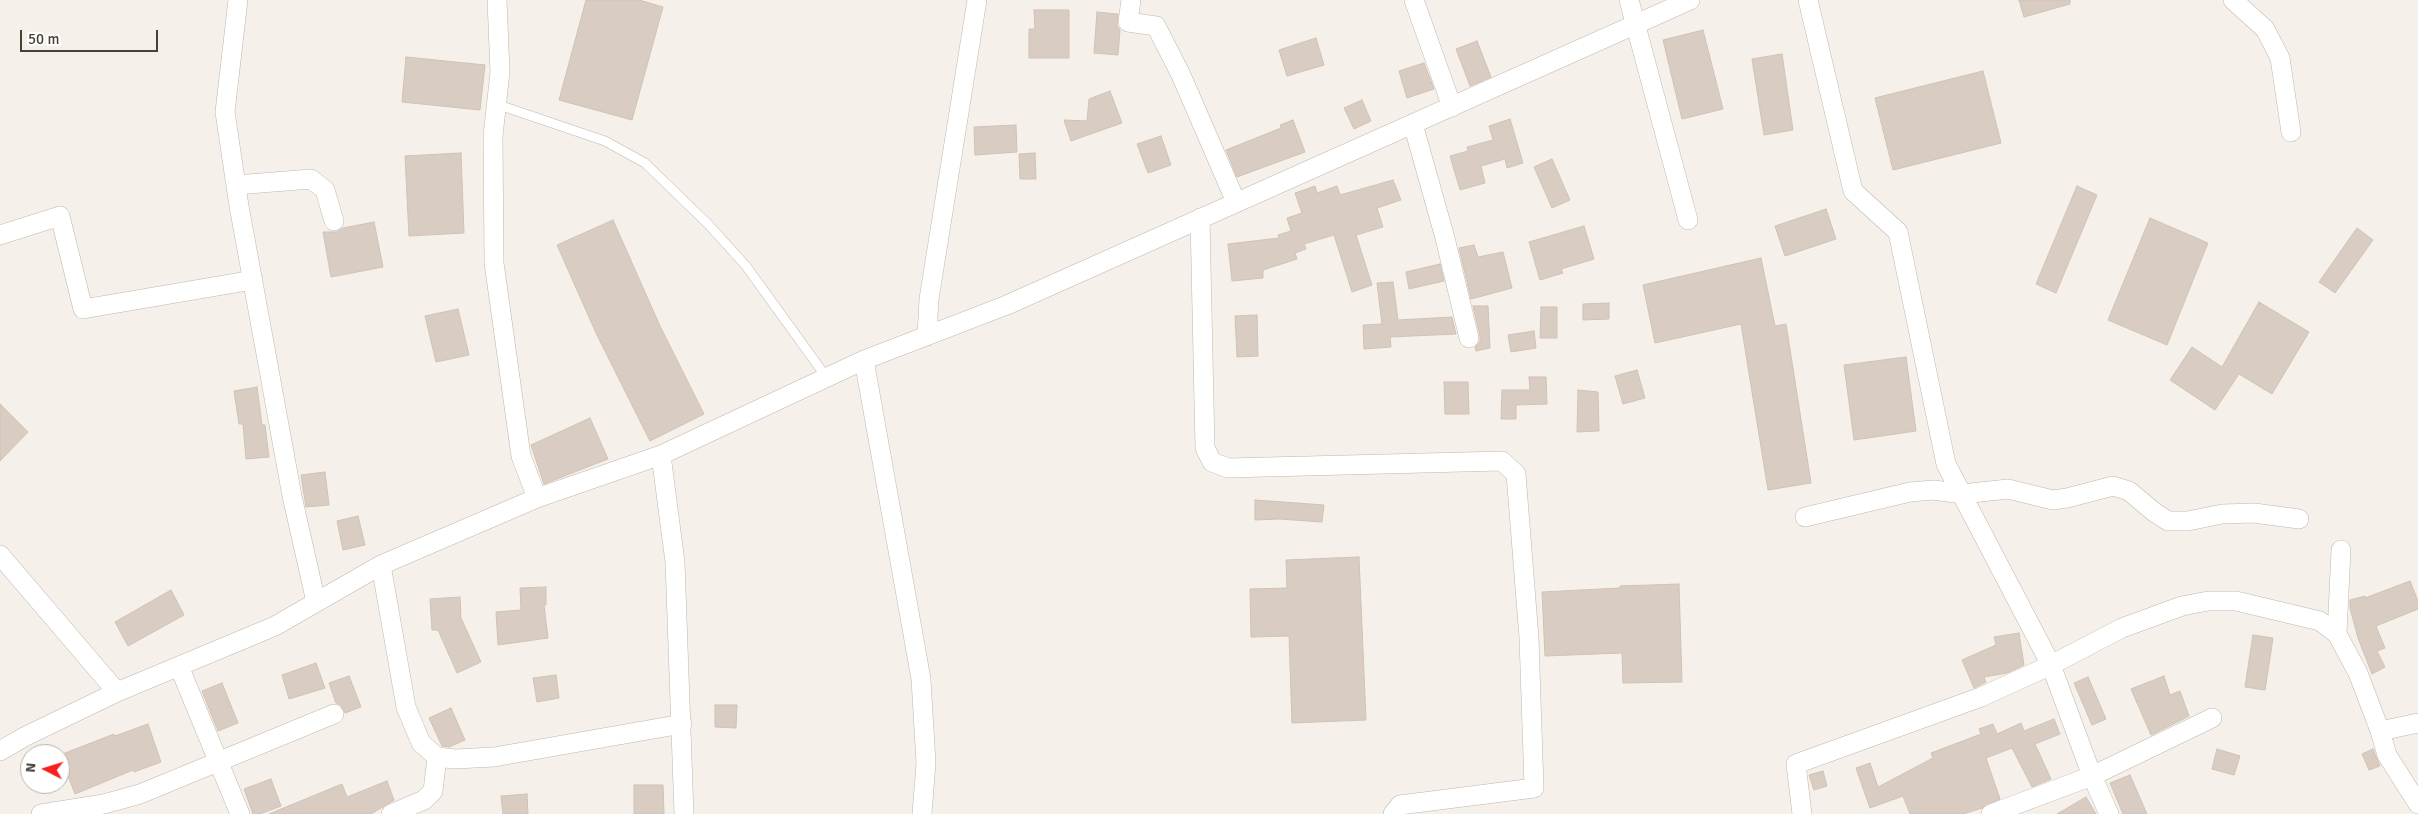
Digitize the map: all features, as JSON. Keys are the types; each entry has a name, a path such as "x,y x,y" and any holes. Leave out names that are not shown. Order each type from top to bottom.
{"street":[{"path":"238,0 225,112 236,185 292,496 316,602"},
{"path":"496,0 500,72 493,136 494,263 521,456 537,498"},
{"path":"927,336 929,299 978,0"},
{"path":"1131,0 1128,22 1156,26 1181,76 1236,202"},
{"path":"1414,0 1452,107"},
{"path":"1629,0 1688,220"},
{"path":"0,751 24,737 117,692 275,626 381,565 537,498 661,456 864,360 1007,305 1690,0"},
{"path":"1808,0 1853,191 1898,232 1946,464 2051,665 2092,776 2109,814"},
{"path":"2233,0 2264,29 2280,58 2291,132"},
{"path":"1413,124 1446,238 1469,338"},
{"path":"236,185 311,179 325,190 334,221"},
{"path":"0,235 60,216 83,309 253,280"},
{"path":"1200,218 1205,448 1212,462 1228,468 1486,460 1502,461 1516,474 1528,638 1534,788 1400,805 1392,814"},
{"path":"864,360 921,680 926,763 922,814"},
{"path":"661,456 675,562 684,814"},
{"path":"1805,517 1910,492 1934,490 1962,494 2008,489 2053,500 2113,486 2129,491 2168,521 2246,513 2299,519"},
{"path":"2337,634 2341,550"},
{"path":"0,555 117,692"},
{"path":"381,565 406,707 421,743 437,757 455,760 494,757 682,724"},
{"path":"1802,814 1796,764 1981,697 2051,665 2122,628 2182,606 2208,601 2236,601 2320,621 2337,634 2358,673 2387,755 2418,804"},
{"path":"179,666 240,814"},
{"path":"41,814 104,804 140,794 334,714"},
{"path":"1990,814 2092,776 2212,718"},
{"path":"2380,731 2418,723"},
{"path":"391,814 424,800 433,791 437,757"}],"lane":[{"path":"496,104 605,141 644,163 708,224 746,266 828,378"}],"building":[{"path":"586,0 639,0 663,7 632,120 559,100"},
{"path":"2019,0 2070,0 2070,4 2024,17"},
{"path":"1034,10 1069,10 1069,58 1029,58 1029,29 1035,29"},
{"path":"1097,12 1118,14 1117,26 1120,30 1118,55 1094,53"},
{"path":"1703,30 1723,109 1682,119 1663,40"},
{"path":"1316,38 1324,65 1287,76 1279,50"},
{"path":"1477,41 1491,77 1470,86 1456,49"},
{"path":"1782,54 1793,130 1764,135 1752,59"},
{"path":"406,57 485,65 480,110 402,102"},
{"path":"1424,63 1434,89 1407,98 1399,71"},
{"path":"1983,71 2001,143 1893,170 1875,98"},
{"path":"1110,91 1122,123 1071,141 1064,120 1087,121 1089,99"},
{"path":"1362,100 1371,121 1354,129 1344,108"},
{"path":"1510,119 1523,163 1507,168 1505,159 1481,166 1485,183 1460,190 1450,156 1468,151 1467,147 1493,140 1489,126"},
{"path":"1293,120 1305,152 1237,177 1226,150 1281,128 1280,125"},
{"path":"1016,125 1017,152 975,155 974,127"},
{"path":"1161,136 1171,165 1148,173 1137,144"},
{"path":"461,153 464,233 409,236 405,156"},
{"path":"1035,153 1036,179 1020,179 1019,154"},
{"path":"1552,159 1570,200 1552,208 1534,167"},
{"path":"1393,180 1401,200 1377,208 1383,227 1356,235 1372,285 1352,292 1334,235 1304,244 1306,249 1295,253 1297,259 1263,270 1263,278 1232,281 1228,244 1279,238 1278,235 1291,231 1287,218 1302,213 1295,193 1315,186 1317,193 1337,186 1340,195"},
{"path":"2077,186 2097,195 2056,293 2036,284"},
{"path":"1826,209 1836,239 1785,256 1775,226"},
{"path":"2150,218 2208,243 2167,345 2108,320"},
{"path":"613,220 660,326 704,414 650,441 596,333 557,245"},
{"path":"374,222 383,267 331,277 323,232 337,232 343,228"},
{"path":"1584,226 1594,259 1561,269 1563,273 1540,280 1529,242"},
{"path":"2357,228 2373,240 2335,293 2319,282"},
{"path":"1474,245 1478,257 1503,252 1512,288 1471,299 1459,248"},
{"path":"1761,258 1775,326 1786,324 1811,483 1768,490 1741,324 1655,343 1643,285"},
{"path":"1440,264 1444,281 1409,289 1406,272"},
{"path":"1393,282 1398,320 1452,317 1456,334 1390,337 1391,347 1364,349 1363,325 1382,324 1377,283"},
{"path":"2259,302 2309,332 2272,394 2239,374 2215,410 2170,380 2192,347 2222,367"},
{"path":"1609,303 1609,319 1583,320 1583,304"},
{"path":"1473,306 1488,306 1490,348 1476,351 1475,347 1480,342 1480,336"},
{"path":"1541,307 1557,307 1557,338 1540,338"},
{"path":"458,309 469,355 436,362 425,316"},
{"path":"1257,315 1258,356 1237,357 1235,316"},
{"path":"1534,331 1536,348 1511,352 1508,335"},
{"path":"1906,357 1916,431 1854,440 1844,365"},
{"path":"1637,370 1645,398 1623,404 1615,376"},
{"path":"1529,377 1546,377 1547,404 1516,405 1516,419 1501,419 1502,390 1530,390"},
{"path":"1444,382 1468,382 1469,414 1445,414"},
{"path":"257,387 269,457 246,459 243,424 239,424 234,391"},
{"path":"1578,390 1598,392 1599,431 1577,432"},
{"path":"0,404 28,432 0,461"},
{"path":"590,418 608,459 544,484 531,445"},
{"path":"325,472 329,505 306,507 301,475"},
{"path":"1255,500 1324,505 1322,522 1279,519 1255,520"},
{"path":"358,516 365,545 343,550 337,521"},
{"path":"1359,557 1366,720 1292,723 1289,636 1251,637 1250,589 1287,588 1286,560"},
{"path":"2410,581 2418,601 2418,609 2376,626 2385,648 2377,651 2385,667 2372,674 2358,638 2350,608 2350,600 2365,596 2365,598"},
{"path":"1679,584 1682,682 1623,683 1622,653 1545,656 1542,592"},
{"path":"546,587 546,605 544,605 548,638 498,645 496,612 521,610 520,588"},
{"path":"171,590 184,615 128,646 115,622"},
{"path":"460,597 461,618 481,662 457,673 438,630 432,630 430,599"},
{"path":"2019,633 2024,665 2007,673 1984,677 1986,682 1974,688 1962,660 1996,645 1994,637"},
{"path":"2253,635 2273,638 2265,690 2245,687"},
{"path":"316,663 325,688 289,699 282,675"},
{"path":"556,675 559,698 537,702 533,678"},
{"path":"349,676 361,707 345,713 341,705 336,703 329,683"},
{"path":"2164,676 2170,695 2180,691 2189,716 2151,735 2131,689"},
{"path":"2088,677 2106,719 2092,725 2074,683"},
{"path":"222,683 238,723 218,731 202,691"},
{"path":"715,705 737,705 736,728 715,727"},
{"path":"451,708 465,740 449,747 442,746 429,718"},
{"path":"2054,719 2060,734 2035,744 2051,779 2032,787 2012,748 1986,758 2000,799 1982,808 1963,814 1910,814 1903,796 1870,808 1856,768 1870,763 1878,787 1933,758 1931,753 1981,734 1979,729 1993,724 1997,734 2021,723 2024,731"},
{"path":"148,724 161,762 134,772 133,770 75,794 70,781 70,751 114,734 115,736"},
{"path":"2217,749 2240,756 2234,775 2212,769"},
{"path":"2373,749 2380,766 2369,770 2362,754"},
{"path":"1823,771 1827,786 1814,790 1809,775"},
{"path":"2130,775 2147,814 2123,814 2110,783"},
{"path":"271,779 281,806 260,814 253,814 244,789"},
{"path":"387,781 394,800 371,814 269,814 342,784 347,797"},
{"path":"634,785 663,785 664,814 634,814"},
{"path":"527,794 528,814 503,814 501,796"},
{"path":"2086,797 2096,814 2057,814"}]}
